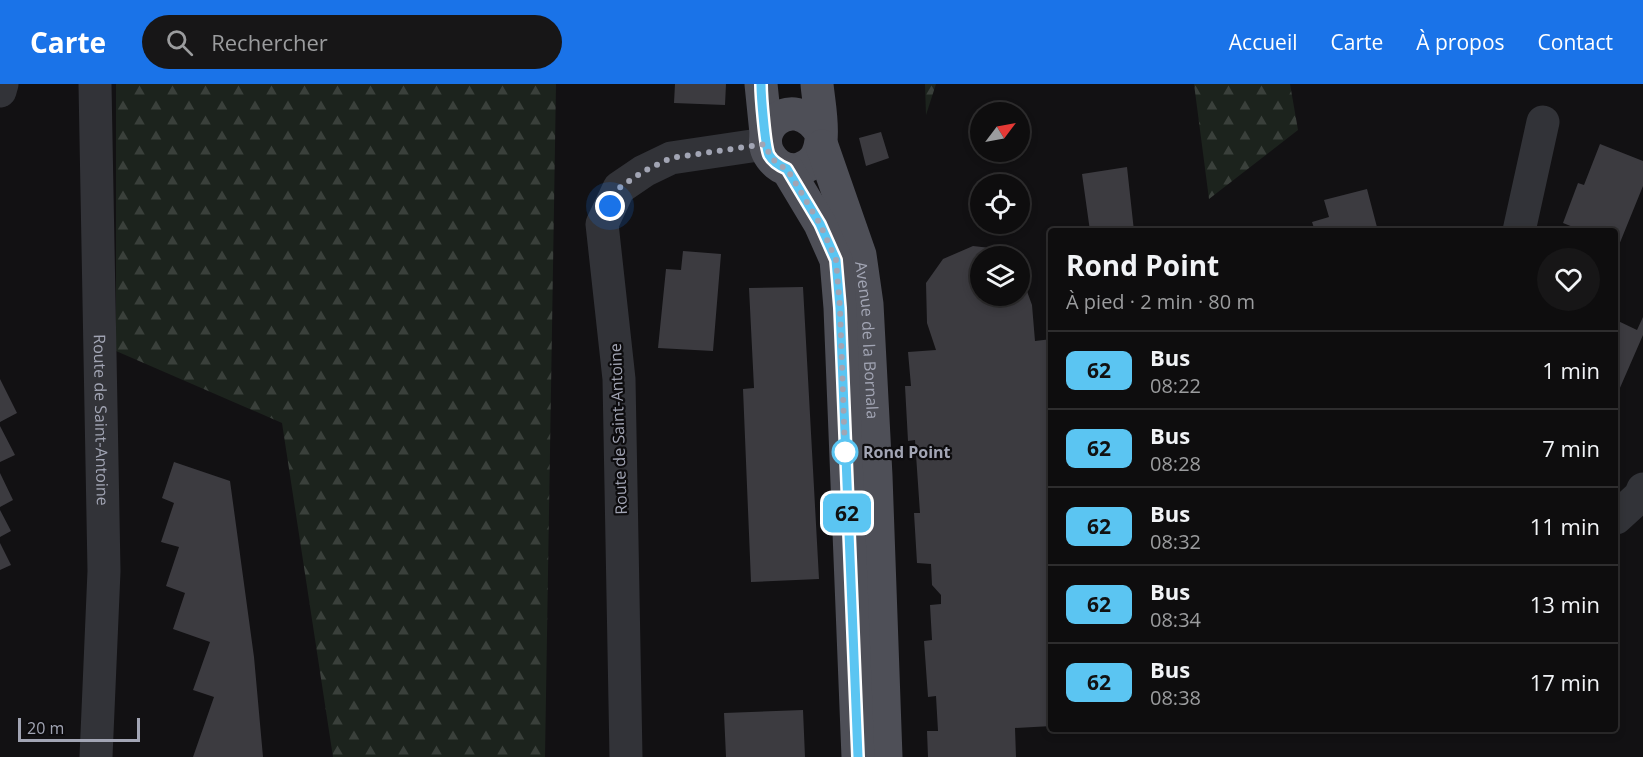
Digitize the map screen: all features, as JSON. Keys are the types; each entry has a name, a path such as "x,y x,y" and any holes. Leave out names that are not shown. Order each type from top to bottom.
{"main road":[{"path":"761,84 770,157 780,166 793,170 806,167 817,158 821,139 817,84"},
{"path":"766,139 771,124 780,117 790,114 803,115 814,122 821,139"},
{"name":"Avenue de la Bornala","path":"821,139 860,255 867,304 886,757"},
{"name":"Avenue de la Bornala","path":"787,169 820,224 836,260 840,308 858,757"}],"street":[{"path":"0,90 2,84"},
{"name":"Route de Saint-Antoine","path":"95,84 104,571 96,757"},
{"path":"1521,228 1543,122"},
{"name":"Route de Saint-Antoine","path":"626,757 619,379 602,224 619,188 644,171 671,158 766,139"},
{"path":"1618,516 1640,496 1643,489"}],"green space":[{"path":"116,84 556,84 545,757 333,757 282,423 116,351"},
{"path":"925,84 936,84 926,115"},
{"path":"1194,84 1290,84 1298,130 1209,199"}],"building":[{"path":"675,84 726,84 725,105 674,103"},
{"path":"881,132 889,158 866,166 859,138"},
{"path":"1600,144 1643,161 1643,186 1619,245 1618,228 1576,228 1563,223 1578,183 1584,185"},
{"path":"1127,167 1134,228 1090,228 1082,174"},
{"path":"1367,189 1377,228 1314,228 1312,222 1329,217 1324,200"},
{"path":"970,247 970,306 1030,306 1030,300 1035,341 1048,339 1048,726 1015,728 1016,757 928,757 927,731 938,731 936,696 928,697 924,641 932,640 930,605 941,604 941,595 932,585 931,564 917,563 914,513 920,513 915,440 908,441 905,386 911,386 908,352 936,350 927,323 926,283 943,259"},
{"path":"683,251 721,254 713,351 658,348 666,269 681,270"},
{"path":"803,287 819,579 751,582 743,389 754,388 749,288"},
{"path":"1643,317 1643,335 1618,392 1618,321 1637,330"},
{"path":"0,379 17,413 0,422"},
{"path":"0,426 15,455 0,462"},
{"path":"174,462 230,481 254,657 263,757 193,757 214,697 193,690 210,642 173,629 185,593 166,586 179,547 161,542 174,503 162,498"},
{"path":"0,473 13,500 0,507"},
{"path":"0,510 11,531 0,537"},
{"path":"0,543 11,565 0,570"},
{"path":"803,710 805,757 726,757 724,713"}],"bus line":[{"name":"62","path":"761,84 765,144 770,157 787,169 820,224 836,260 840,308 858,757"}],"place":[{"name":"Rond Point","path":"845,452"}],"route":[{"path":"610,206 619,188 644,171 671,158 765,144 770,157 787,169 820,224 836,260 845,452"}]}
